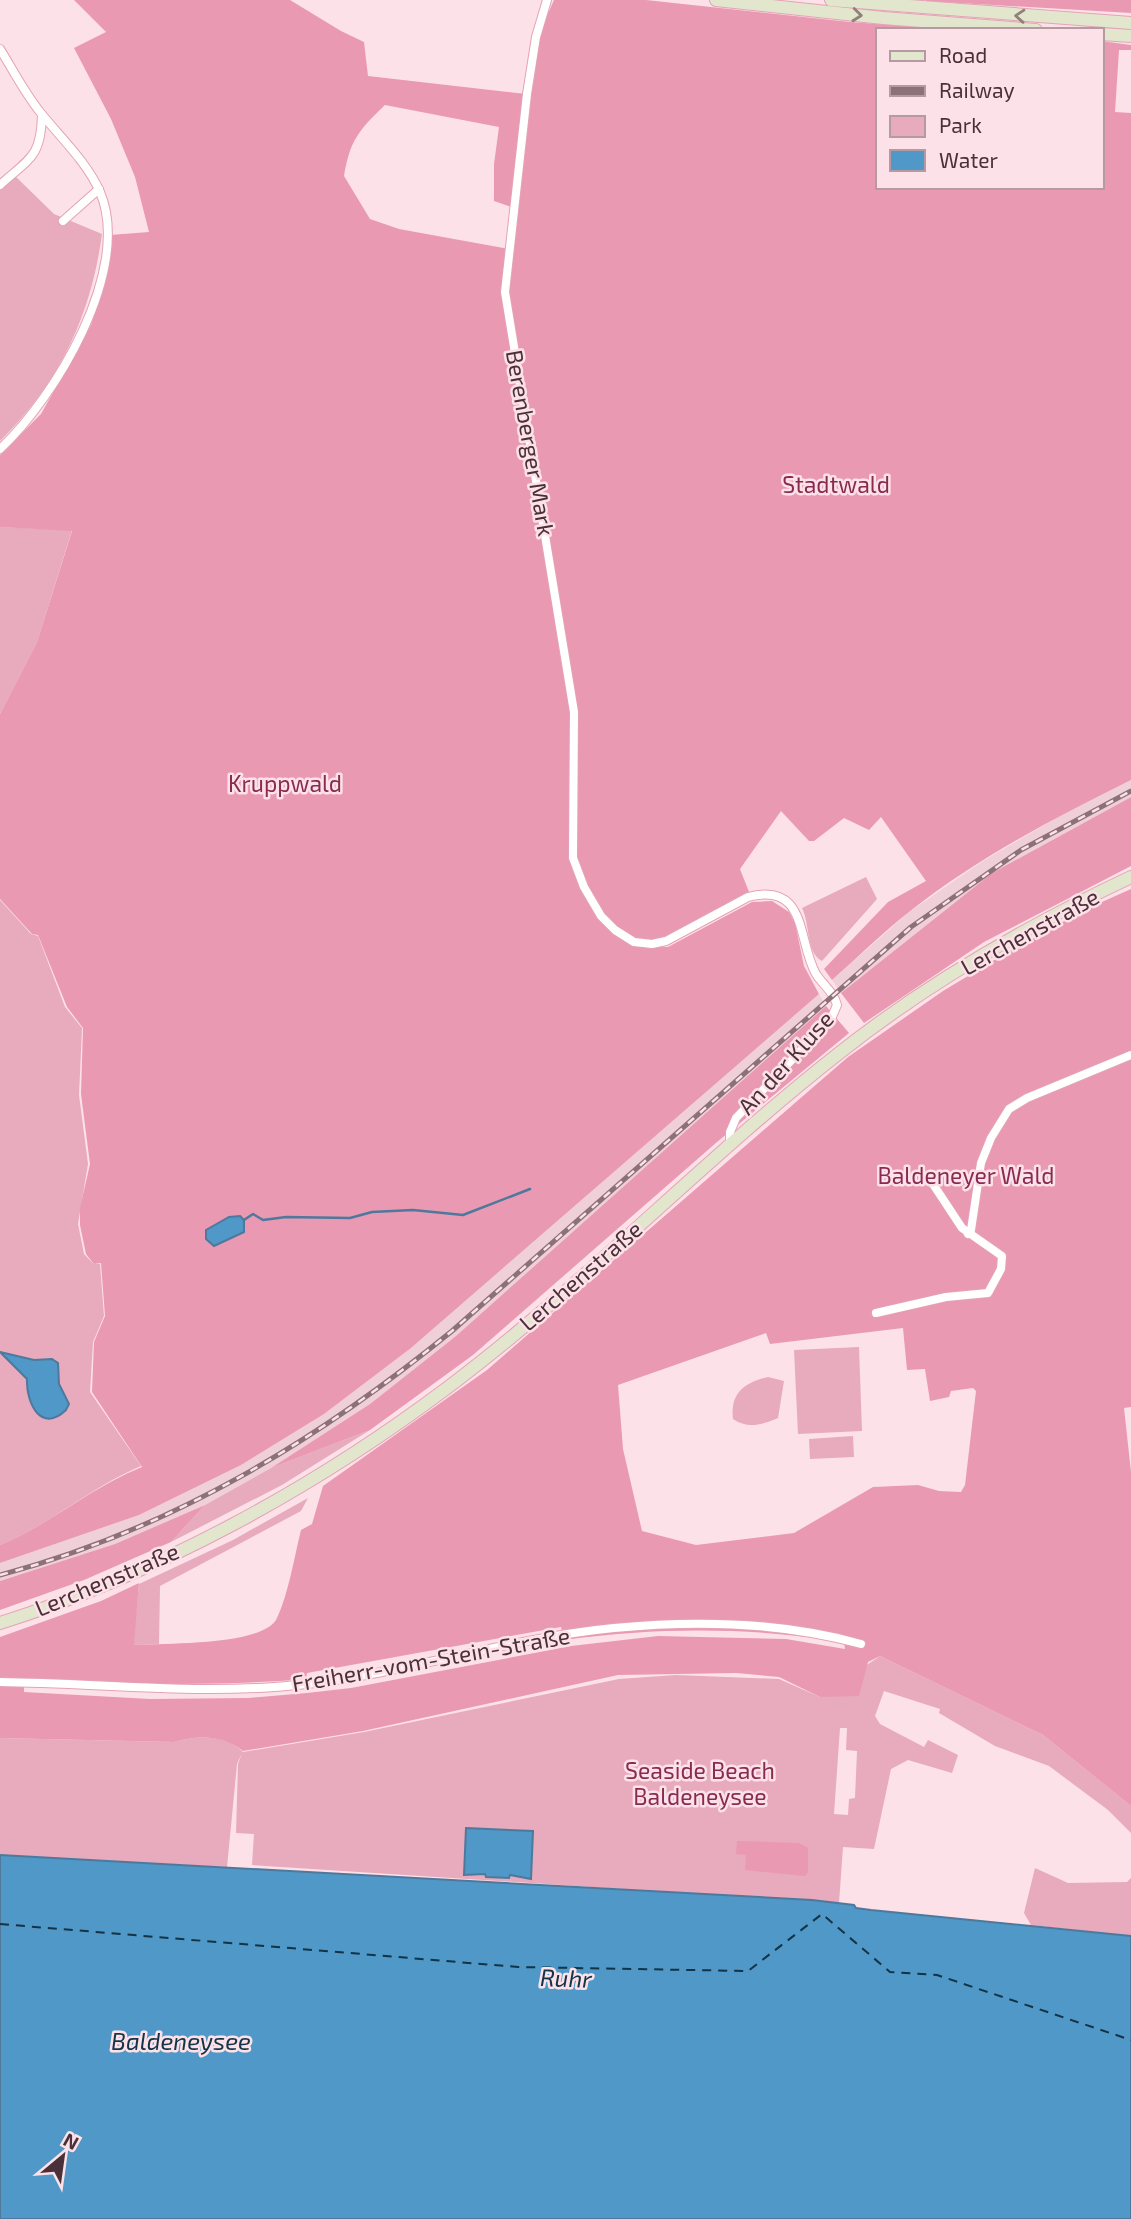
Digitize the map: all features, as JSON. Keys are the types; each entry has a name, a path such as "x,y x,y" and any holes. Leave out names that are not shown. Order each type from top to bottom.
{"main road":[{"path":"716,0 883,12 1131,23"},
{"path":"831,0 883,12 1019,28"},
{"path":"1103,34 1131,36"},
{"name":"Lerchenstraße","path":"0,1623 79,1595 176,1551 245,1516 382,1435 505,1341 839,1052 939,983 1004,944 1131,877"}],"street":[{"name":"Berenberger Mark","path":"547,0 536,37 527,94 505,292 574,712 572,851 584,887"},
{"path":"0,49 4,64 66,142 99,189 108,233 93,304 54,384 34,413 0,449"},
{"path":"0,185 36,153 41,140 42,115"},
{"path":"63,221 99,189"},
{"name":"An der Kluse","path":"584,887 601,916 615,930 643,944 666,941 758,894 780,898 798,913 808,957 816,975 836,999 837,1011 742,1110 730,1132 730,1145"},
{"path":"968,1234 971,1230 981,1163 991,1138 1009,1109 1027,1098 1131,1055"},
{"path":"876,1313 936,1298 988,1293 1001,1269 1002,1256 968,1234 929,1178"},
{"name":"Freiherr-vom-Stein-Straße","path":"0,1682 150,1690 245,1690 342,1680 562,1636 660,1625 782,1628 823,1634 861,1644"}],"shaded area":[{"path":"1131,780 1131,797 992,873 841,993 832,980 909,912 983,861 1070,810"},
{"path":"819,994 826,1006 456,1336 370,1404 271,1468 205,1505 115,1544 0,1581 0,1563 139,1515 241,1465 324,1414 411,1348"}],"green space":[{"path":"74,0 290,0 364,42 368,76 526,94 514,208 494,201 494,164 499,127 385,105 357,136 349,153 344,176 370,219 399,229 509,249 508,292 537,38 554,0 646,0 930,28 876,28 876,189 1103,189 1103,41 1131,45 1131,50 1119,50 1115,112 1131,113 1131,780 1045,824 961,874 899,920 832,980 824,969 888,902 926,881 881,817 869,830 844,818 814,841 809,841 781,811 740,869 749,892 672,935 648,941 635,939 650,947 668,947 752,902 772,901 789,912 795,923 804,966 819,994 411,1348 324,1414 241,1465 139,1515 0,1563 0,1545 37,1527 123,1475 142,1467 92,1392 94,1342 105,1316 101,1263 94,1264 86,1254 80,1225 80,1208 90,1164 81,1094 83,1028 67,1007 38,935 32,934 0,899 0,714 37,642 72,531 0,527 0,455 41,414 91,325 105,280 110,235 149,232 135,177 111,119 74,48 106,32","holes":["572,712 576,851 591,894 599,908 618,929 599,918 580,888 570,854"]},
{"path":"926,0 1131,0 1131,13 926,1"},
{"path":"15,176 54,214 102,234 90,293 69,346 39,396 0,441 0,190"},
{"path":"0,527 72,530 37,642 0,714"},
{"path":"1131,797 1131,866 984,942 864,1023 841,993 992,873"},
{"path":"866,877 877,899 822,961 813,951 802,908"},
{"name":"Baldeneyer Wald","path":"1131,889 1131,1407 1124,1408 1131,1472 1131,1806 1043,1735 880,1656 868,1662 859,1696 820,1697 779,1677 736,1673 618,1675 363,1731 243,1751 227,1742 210,1738 174,1742 0,1738 0,1637 101,1601 139,1583 134,1645 234,1638 254,1634 269,1627 281,1608 301,1530 312,1524 323,1486 487,1370 848,1057 943,991 1084,910","holes":["903,1328 907,1370 925,1369 930,1401 949,1397 951,1391 973,1388 976,1391 965,1485 961,1492 939,1491 918,1485 873,1487 794,1533 696,1545 642,1531 623,1449 618,1385 766,1333 770,1344","561,1627 564,1640 669,1631 739,1631 844,1642 845,1649 786,1639 658,1636 571,1646 351,1688 307,1693 248,1698 150,1699 24,1692 24,1679 165,1684 306,1679 307,1673"]},
{"path":"0,900 31,934 38,936 65,1007 82,1028 79,1095 88,1164 78,1224 84,1254 94,1264 100,1264 104,1316 93,1342 90,1392 141,1466 105,1484 37,1527 0,1545"},
{"path":"826,1006 849,1033 717,1142 473,1355 370,1430 271,1468 370,1404 456,1336"},
{"path":"859,1347 862,1431 798,1434 794,1350"},
{"path":"768,1377 784,1381 778,1418 755,1425 733,1419 734,1403 740,1391 745,1386"},
{"path":"370,1430 282,1485 171,1542 205,1505 271,1468"},
{"path":"853,1436 854,1457 810,1459 809,1439"},
{"path":"308,1498 301,1511 160,1586 159,1644 133,1645 139,1584 233,1540"},
{"path":"205,1505 171,1542 84,1580 0,1610 0,1581 115,1544"},
{"name":"Seaside Beach Baldeneysee","path":"880,1656 1043,1735 1131,1806 1131,1833 1108,1810 1049,1766 995,1746 939,1713 940,1709 884,1691 875,1716 880,1724 924,1747 928,1740 958,1755 952,1773 908,1760 891,1769 874,1849 843,1847 839,1903 252,1865 254,1834 236,1833 238,1764 242,1753 237,1764 227,1867 0,1855 0,1738 174,1742 211,1738 228,1742 243,1752 364,1732 619,1679 676,1675 779,1679 820,1697","holes":["840,1728 847,1728 846,1750 857,1751 855,1798 849,1799 848,1815 834,1814"]},
{"path":"737,1841 799,1843 808,1848 808,1872 805,1876 745,1870 746,1855 736,1854"},
{"path":"1035,1868 1068,1883 1127,1882 1131,1878 1131,1936 1031,1925 1024,1913"}],"water":[{"path":"240,1216 244,1220 244,1232 214,1246 206,1239 206,1230 229,1217"},
{"path":"0,1352 34,1360 52,1359 58,1363 59,1384 69,1404 66,1410 57,1417 42,1417 32,1406 27,1379"},
{"path":"466,1828 533,1831 531,1879 510,1875 509,1878 486,1877 485,1874 464,1875"},
{"name":"Baldeneysee","path":"0,1855 812,1900 871,1910 1131,1936 1131,2219 0,2219"}],"waterway":[{"path":"244,1220 253,1214 263,1220 286,1217 350,1218 372,1212 413,1210 463,1215 530,1189"}],"ferry route":[{"path":"0,1924 518,1967 748,1971 822,1914 890,1972 937,1975 1131,2040"}],"railway":[{"path":"0,1575 63,1556 182,1507 294,1445 348,1409 452,1331 911,927 1021,850 1131,791"}],"park label":[{"name":"Stadtwald","path":"836,485"},
{"name":"Kruppwald","path":"285,784"}],"water label":[{"name":"Ruhr","path":"566,1979"}]}
